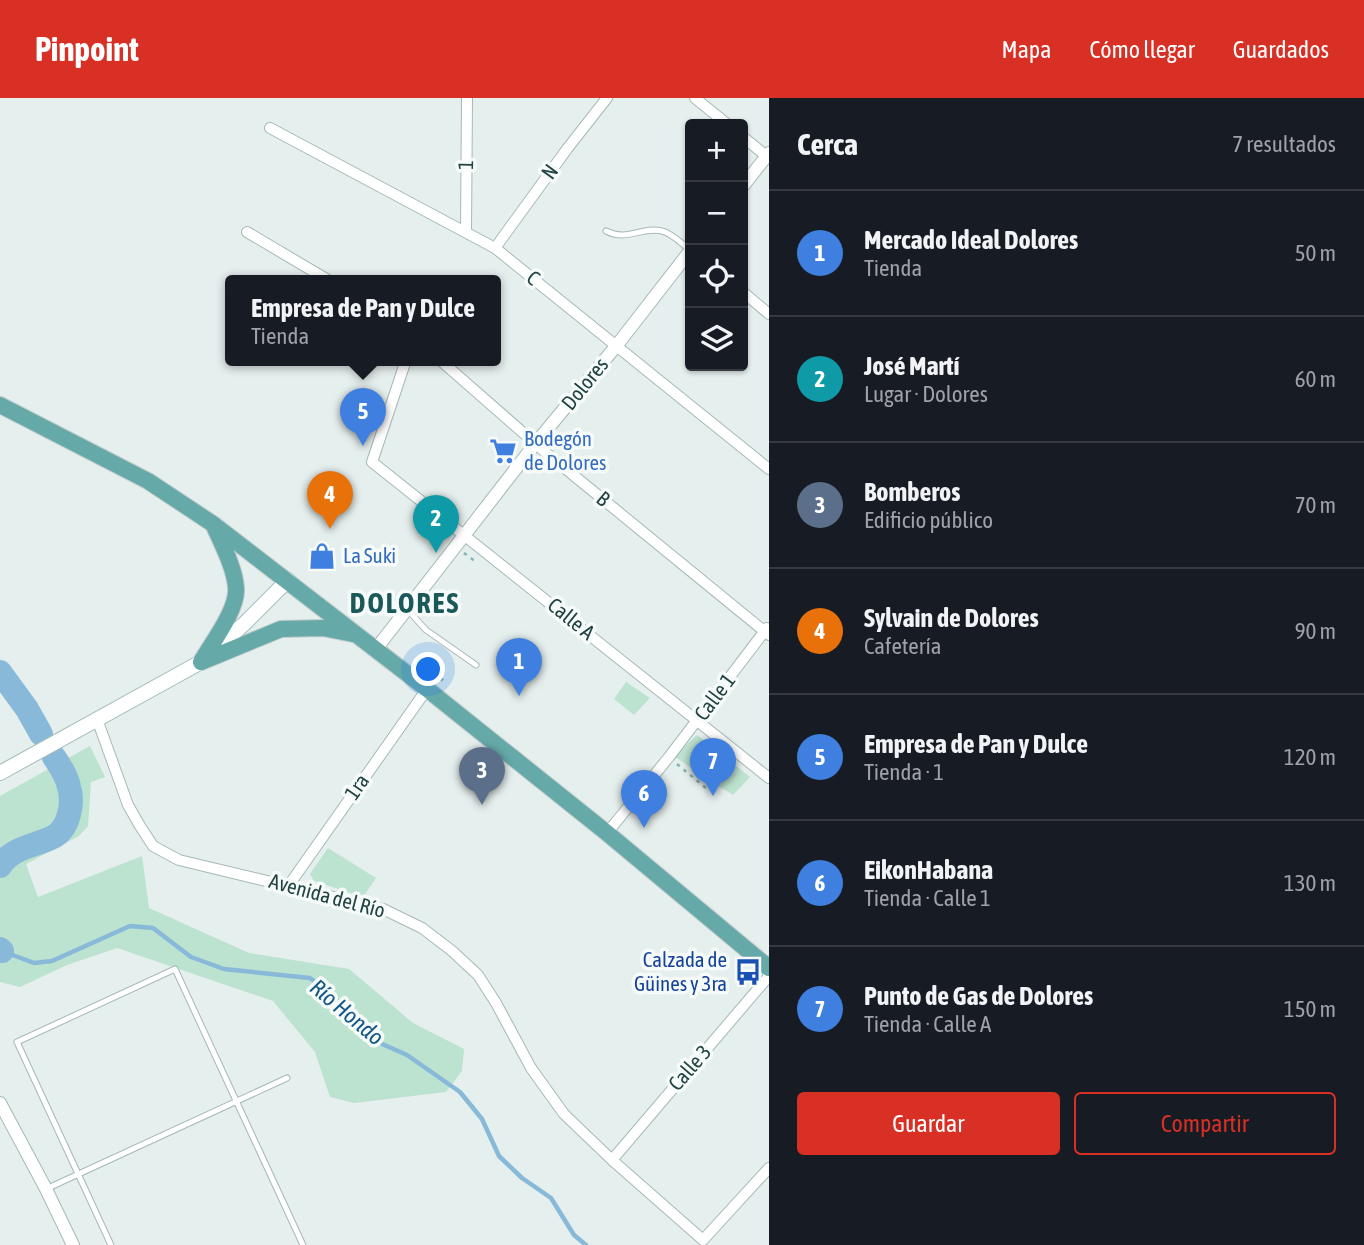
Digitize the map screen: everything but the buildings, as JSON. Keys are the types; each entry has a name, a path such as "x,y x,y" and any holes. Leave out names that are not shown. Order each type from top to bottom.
{"main road":[{"path":"0,405 148,481 213,524 427,689 607,833 769,968"},
{"path":"201,662 233,608 237,590 213,524"},
{"path":"201,662 288,580"},
{"path":"0,773 201,662 281,629 323,628 357,634"}],"street":[{"name":"1","path":"466,232 467,98"},
{"name":"N","path":"495,248 607,98"},
{"path":"695,98 721,119"},
{"name":"C","path":"270,128 495,248 769,469"},
{"path":"746,182 768,156 748,141"},
{"path":"247,232 320,275"},
{"name":"Dolores","path":"376,649 685,257"},
{"path":"748,296 769,314"},
{"name":"Calle A","path":"404,366 372,462 769,778"},
{"name":"B","path":"447,366 536,444 767,631"},
{"name":"Calle 1","path":"607,833 767,631"},
{"name":"1ra","path":"289,885 427,689"},
{"name":"Avenida del Río","path":"97,719 128,805 153,845 179,860 383,909 422,929 451,950 478,975 531,1068 564,1114 703,1243"},
{"name":"Calle 3","path":"612,1160 769,976"},
{"path":"0,1103 73,1245"},
{"path":"703,1243 769,1168"}],"lane":[{"path":"606,231 624,236 658,230 669,234 685,247"},
{"path":"407,609 426,630 476,665"},
{"path":"111,1245 17,1042 176,969 303,1245"},
{"path":"46,1189 287,1078"}],"path":[{"path":"669,757 707,789"}],"green space":[{"path":"626,682 650,698 634,715 614,699"},
{"path":"697,735 750,777 733,795 674,756"},
{"path":"90,746 105,777 91,782 88,826 79,836 26,864 38,897 142,856 149,908 249,953 349,969 413,1023 464,1049 462,1071 446,1092 354,1103 330,1097 315,1052 273,1001 117,948 67,965 20,987 0,982 0,796"},
{"path":"328,848 376,878 363,897 314,881 310,874"}],"waterway":[{"name":"Río Hondo","path":"0,672 27,709 41,734"},
{"name":"Río Hondo","path":"0,866 17,851 53,837 66,822 70,793 65,775 54,757"},
{"name":"Río Hondo","path":"2,951 34,963 52,961 130,926 153,928 191,957 224,969 310,978 329,992 373,1040 407,1055 460,1092 482,1119 499,1156 522,1178 551,1198 574,1235 586,1245"}],"place":[{"name":"Empresa de Pan y Dulce","path":"363,446"},
{"name":"Bodegón de Dolores","path":"503,451"},
{"name":"Sylvain de Dolores","path":"330,529"},
{"name":"José Martí","path":"436,553"},
{"name":"La Suki","path":"322,556"},
{"name":"Mercado Ideal Dolores","path":"519,696"},
{"name":"Punto de Gas de Dolores","path":"713,796"},
{"name":"Bomberos","path":"482,805"},
{"name":"EikonHabana","path":"644,828"},
{"name":"Calzada de Güines y 3ra","path":"748,972"}],"district":[{"name":"DOLORES","path":"405,603"}]}
